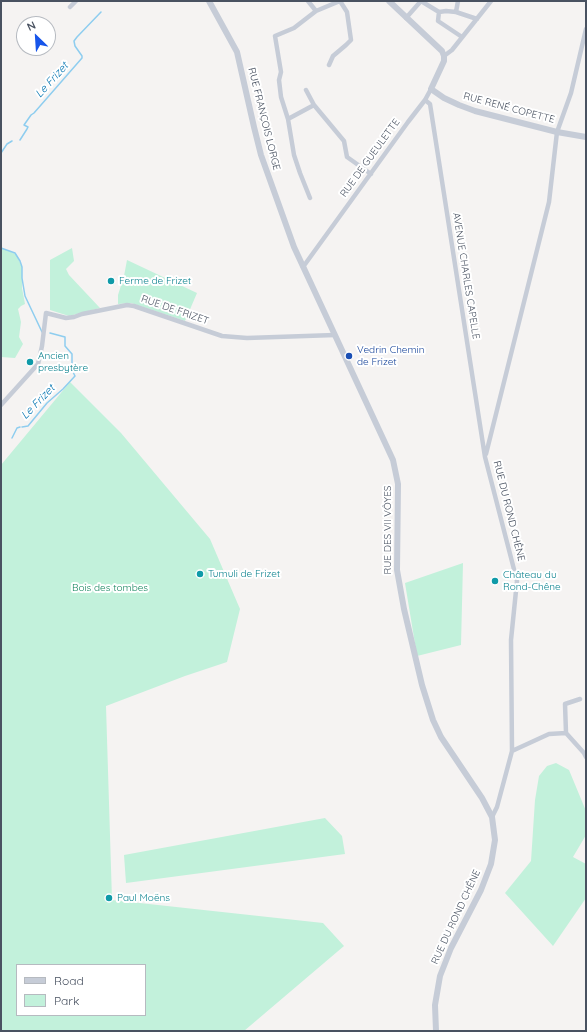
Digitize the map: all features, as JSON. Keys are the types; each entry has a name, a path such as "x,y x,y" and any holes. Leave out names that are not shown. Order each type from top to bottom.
{"street":[{"path":"70,7 76,1"},
{"name":"RUE FRANÇOIS LORGE","path":"209,1 237,52 261,156 290,238 303,267"},
{"path":"308,1 316,11"},
{"path":"310,198 294,155 288,119 281,97 279,80 281,72 275,36 294,28 316,11 340,1 347,12 351,40 333,56 329,65"},
{"path":"389,1 442,51 444,56 452,50 477,19 488,2"},
{"path":"406,18 421,1 439,12 456,12 477,19"},
{"path":"456,12 458,1"},
{"path":"439,12 438,22 462,37"},
{"name":"RUE DU ROND CHÊNE","path":"436,1031 435,1005 440,976 451,948 481,890 491,864 495,840 492,817 497,807 512,751 511,640 517,581 485,457 549,202 557,132 571,93 586,29"},
{"name":"RUE DE GUEULETTE","path":"303,267 408,122 426,100 444,61 444,56"},
{"name":"RUE RENÉ COPETTE","path":"431,89 444,98 475,111 557,132 586,137"},
{"path":"306,90 314,105 344,141 347,157 371,174"},
{"name":"AVENUE CHARLES CAPELLE","path":"426,100 430,104 485,457"},
{"path":"288,119 314,105"},
{"name":"RUE DES VII VÔYES","path":"303,267 392,460 398,484 397,570 404,610 422,685 433,720 441,737 482,798 492,817"},
{"name":"RUE DE FRIZET","path":"1,405 38,364 46,313 66,318 127,305 134,306 222,336 247,338 335,335"},
{"path":"580,699 565,704 566,733 586,757"},
{"path":"512,751 549,734 566,733"}],"green space":[{"path":"1,248 16,254 22,267 22,288 25,304 18,309 21,322 19,337 23,344 15,358 1,357"},
{"path":"72,248 74,261 66,269 69,275 100,308 69,316 50,310 50,260"},
{"path":"127,260 197,293 185,321 131,303 118,304 118,295"},
{"name":"Bois des tombes","path":"70,382 121,433 210,539 240,609 227,662 106,706 112,900 323,923 344,946 244,1031 1,1031 1,465"},
{"path":"463,563 461,645 417,656 405,583"},
{"path":"556,763 569,770 586,811 586,835 573,857 586,864 586,898 553,946 505,893 531,861 535,800 539,776 547,766"},
{"path":"325,818 342,836 345,854 126,883 124,855"}],"waterway":[{"name":"Le Frizet","path":"20,140 28,127 24,125 31,115 82,58 75,46 74,41 101,12"},
{"name":"Le Frizet","path":"1,153 7,144 12,141"},
{"name":"Le Frizet","path":"1,248 15,253 20,261 25,296 42,332"},
{"name":"Le Frizet","path":"22,427 28,426 47,403 75,376 72,370 72,354 65,346 65,337 50,333"},
{"name":"Le Frizet","path":"12,438 17,428 20,427"}],"place":[{"name":"Ferme de Frizet","path":"111,281"},
{"name":"Vedrin Chemin de Frizet","path":"349,356"},
{"name":"Ancien presbytère","path":"30,362"},
{"name":"Tumuli de Frizet","path":"200,574"},
{"name":"Château du Rond-Chêne","path":"495,581"},
{"name":"Paul Moëns","path":"109,898"}]}
